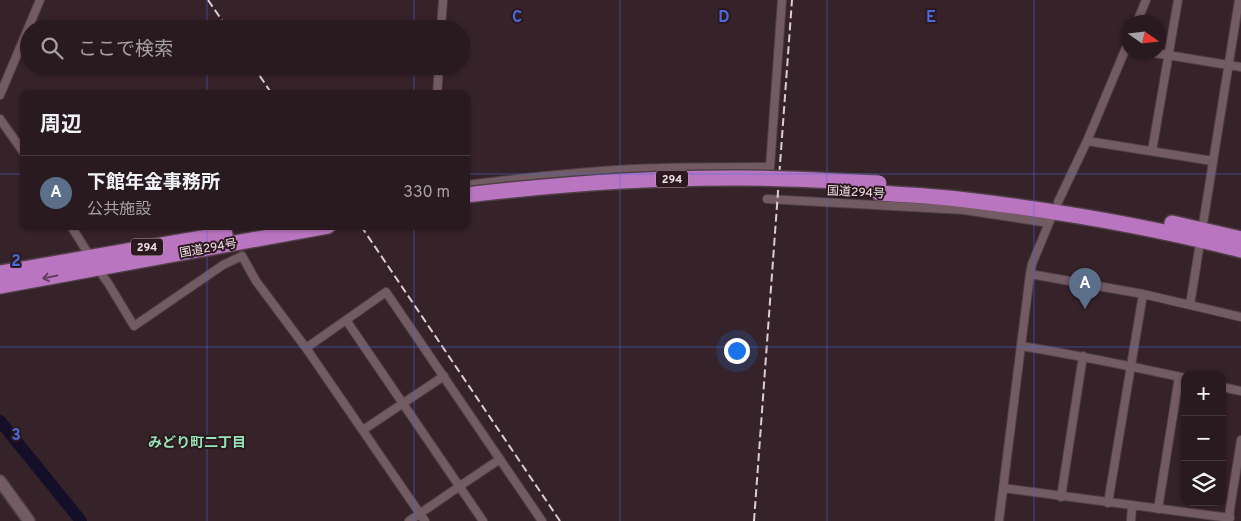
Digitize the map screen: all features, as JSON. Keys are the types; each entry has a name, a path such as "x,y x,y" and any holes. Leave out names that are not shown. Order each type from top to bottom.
{"highway":[{"name":"国道294号","path":"470,195 568,184 753,178 879,188 1054,212 1116,212 1201,234 1241,250"},
{"name":"国道294号","path":"470,204 569,193 632,189 702,187 879,188"},
{"name":"国道294号","path":"0,286 94,263 277,230"},
{"name":"国道294号","path":"1201,234 1241,239"},
{"name":"国道294号","path":"0,273 94,263"}],"street":[{"path":"31,20 40,0"},
{"path":"442,20 443,0"},
{"path":"470,185 634,169 770,167 782,0"},
{"path":"1140,15 1146,0"},
{"path":"1152,151 1178,0"},
{"path":"1190,304 1239,0"},
{"path":"0,94 20,47"},
{"path":"1168,56 1241,67"},
{"path":"998,521 1032,264 1122,60"},
{"path":"436,90 437,75"},
{"path":"0,118 20,147"},
{"path":"1087,141 1213,161"},
{"path":"768,199 964,210 1054,212"},
{"path":"73,230 134,326 223,264 242,256 256,281 306,348 425,521"},
{"path":"1030,274 1143,294 1241,317"},
{"path":"306,348 386,292 542,521"},
{"path":"1108,503 1143,294"},
{"path":"346,320 483,521"},
{"path":"1021,346 1083,356 1181,378"},
{"path":"1061,496 1083,356"},
{"path":"363,430 444,376"},
{"path":"1158,509 1181,383"},
{"path":"1226,388 1241,391"},
{"path":"1003,488 1229,519 1239,469 1241,440"},
{"path":"409,521 500,459"},
{"path":"0,481 29,521"},
{"path":"1131,521 1132,506"}],"waterway":[{"path":"0,421 81,521"}],"railway":[{"path":"208,0 222,20"},
{"path":"754,521 792,0"},
{"path":"259,75 269,90"},
{"path":"364,230 560,521"}],"place":[{"name":"下館年金事務所","path":"1085,309"}],"district":[{"name":"みどり町二丁目","path":"197,442"}]}
